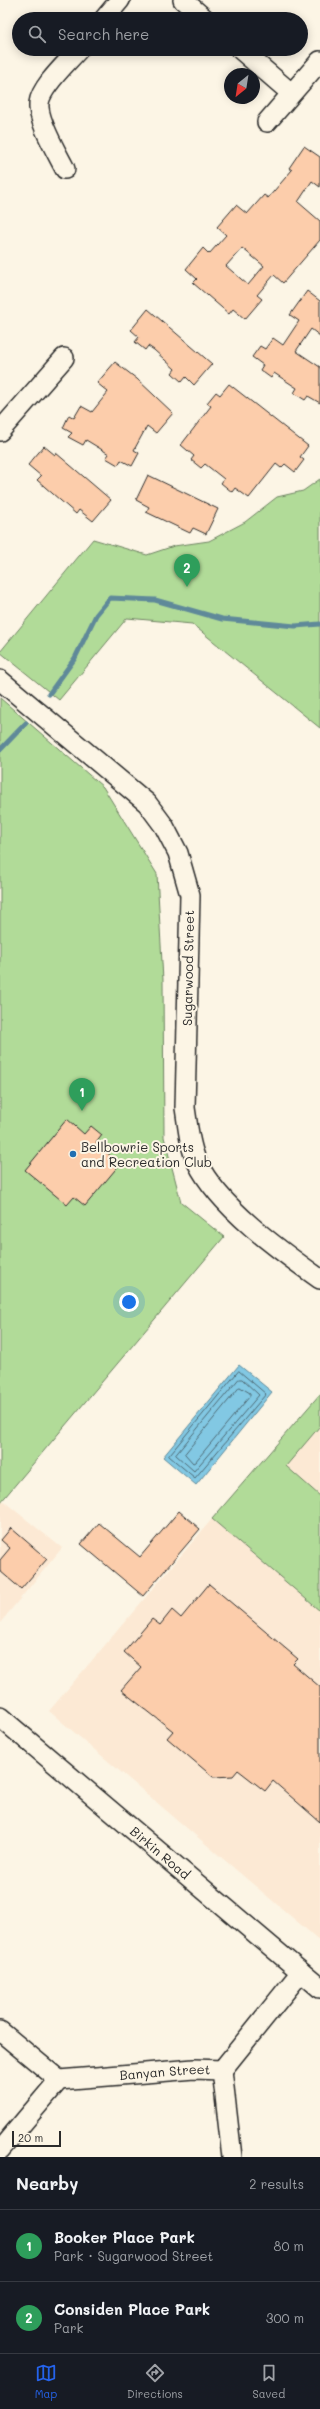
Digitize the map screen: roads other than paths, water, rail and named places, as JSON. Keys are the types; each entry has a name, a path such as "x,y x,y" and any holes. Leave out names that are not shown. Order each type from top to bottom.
{"street":[{"path":"110,12 120,0"},
{"path":"183,0 197,12"},
{"path":"65,169 41,116 39,104 44,90 73,56"},
{"path":"248,56 291,93"},
{"path":"267,122 320,61"},
{"path":"0,431 64,358"},
{"name":"Sugarwood Street","path":"0,680 147,803 164,826 178,853 190,894 185,1108 190,1139 197,1162 219,1196 272,1243 320,1279"},
{"name":"Birkin Road","path":"0,1717 320,1988"},
{"name":"Banyan Street","path":"59,2080 194,2069 222,2070 301,1972"},
{"path":"0,2031 59,2080 0,2150"},
{"path":"222,2070 232,2157"}],"water":[{"path":"239,1365 272,1392 196,1485 163,1457"}],"waterway":[{"path":"49,694 75,658 96,615 110,598 155,600 222,619 295,626 320,624"},
{"path":"0,750 26,723"}],"place":[{"name":"Considen Place Park","path":"187,587"},
{"name":"Booker Place Park","path":"82,1111"},
{"name":"Bellbowrie Sports and Recreation Club","path":"73,1154"}]}
